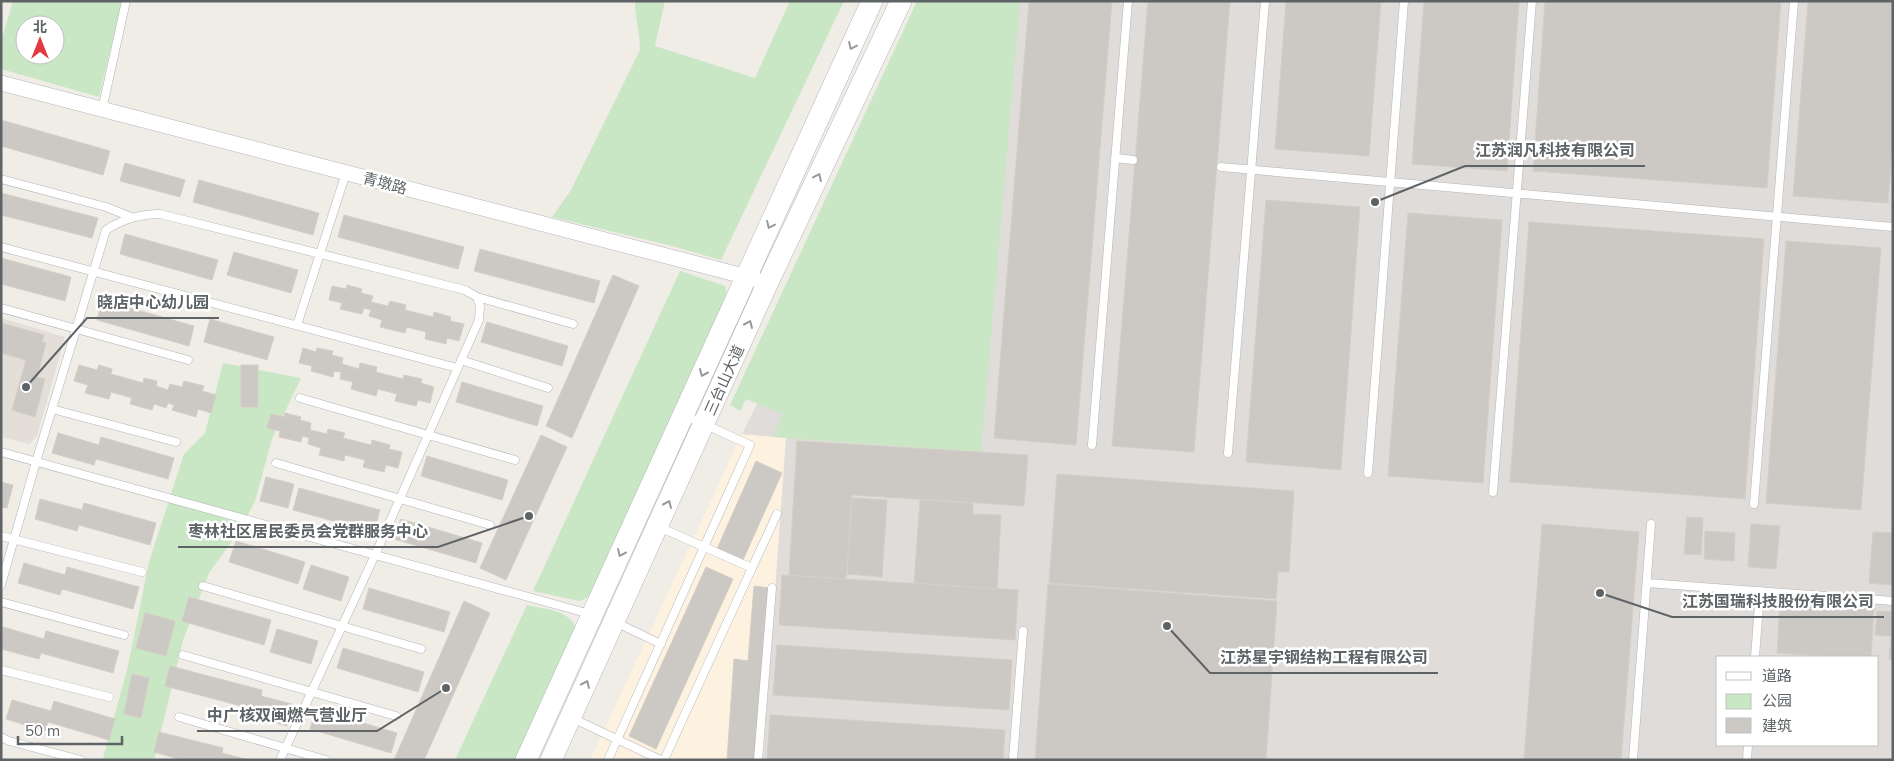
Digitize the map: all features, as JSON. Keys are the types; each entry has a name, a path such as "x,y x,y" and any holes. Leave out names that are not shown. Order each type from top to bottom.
{"main road":[{"name":"三台山大道","path":"526,760 560,712 603,618 647,521 683,415 872,1"},
{"name":"三台山大道","path":"647,521 703,425 768,282 901,1"},
{"name":"三台山大道","path":"551,760 560,712"}],"street":[{"name":"青墩路","path":"1,83 768,282"}],"lane":[{"path":"102,110 126,1"},
{"path":"1092,445 1128,1"},
{"path":"1228,453 1265,1"},
{"path":"1368,474 1404,1"},
{"path":"1493,492 1532,1"},
{"path":"1754,504 1794,1"},
{"path":"1115,158 1133,160"},
{"path":"1221,167 1893,227"},
{"path":"296,325 346,173"},
{"path":"1,179 106,207 131,217"},
{"path":"1,586 36,462 106,230 131,217 160,214 465,290 478,297 573,324"},
{"path":"1,247 296,325 459,364 548,388"},
{"path":"280,760 375,555 479,320 480,306 478,297"},
{"path":"1,308 188,360"},
{"path":"300,398 515,460"},
{"path":"52,410 176,442"},
{"path":"608,760 750,445 683,415"},
{"path":"1,452 603,618 660,644"},
{"path":"276,463 490,525"},
{"path":"560,712 663,760 777,514"},
{"path":"647,521 752,568"},
{"path":"1633,760 1652,524"},
{"path":"1,536 142,572"},
{"path":"1647,583 1893,601"},
{"path":"203,586 421,649"},
{"path":"758,760 772,588"},
{"path":"1755,656 1760,591"},
{"path":"1,602 124,635"},
{"path":"1013,760 1023,631"},
{"path":"183,655 396,716"},
{"path":"1,670 109,697"},
{"path":"179,717 326,760"},
{"path":"4,739 81,760"},
{"path":"1747,760 1748,746"}],"shaded area":[{"path":"957,1 1893,1 1893,760 763,760 786,438 742,434"},
{"path":"1,318 65,337 37,436 29,444 1,437"},
{"path":"742,434 786,438 763,760 590,760"}],"green space":[{"path":"13,1 122,1 99,97 1,69 1,41"},
{"path":"635,1 665,1 655,46 755,78 790,1 844,1 721,260 552,217 571,190 640,50"},
{"path":"917,1 1020,1 981,452 773,437 783,414 746,399 740,411 730,405"},
{"path":"680,271 725,286 727,296 593,595 580,601 533,591"},
{"path":"223,363 301,378 272,439 255,501 240,530 209,573 183,640 154,760 111,760 103,758 128,666 149,562 184,454 205,433"},
{"path":"527,605 562,614 572,621 575,627 517,760 455,760"}],"building":[{"path":"1029,1 1112,1 1076,445 994,438"},
{"path":"1148,1 1230,1 1194,452 1112,446"},
{"path":"1286,1 1381,1 1369,156 1275,149"},
{"path":"1424,1 1519,1 1507,171 1412,164"},
{"path":"1545,1 1781,1 1767,188 1533,171"},
{"path":"1808,1 1893,1 1893,137 1888,203 1793,196"},
{"path":"1,120 110,151 103,175 1,146"},
{"path":"125,163 185,180 180,197 120,181"},
{"path":"199,180 319,213 313,235 193,202"},
{"path":"1,193 98,218 92,238 1,215"},
{"path":"1266,200 1360,207 1341,470 1246,462"},
{"path":"1408,213 1502,220 1483,483 1388,476"},
{"path":"344,215 464,247 458,269 338,237"},
{"path":"1529,222 1764,239 1745,499 1510,482"},
{"path":"125,234 218,260 212,280 120,254"},
{"path":"1786,241 1881,248 1861,510 1766,503"},
{"path":"480,249 600,281 594,303 474,271"},
{"path":"234,252 298,270 291,293 227,275"},
{"path":"1,258 71,277 65,301 1,284"},
{"path":"613,275 639,286 572,438 546,426"},
{"path":"347,285 362,289 361,293 373,296 371,302 388,306 390,301 406,305 405,310 433,317 434,312 451,317 450,321 464,324 459,341 447,338 446,344 425,339 426,332 407,327 405,333 380,327 382,320 369,316 371,310 364,308 362,314 340,309 342,303 329,300 332,286 346,289"},
{"path":"102,300 194,326 189,346 97,320"},
{"path":"210,319 274,337 267,360 204,342"},
{"path":"487,322 568,346 562,366 481,342"},
{"path":"1,323 44,335 42,342 46,343 37,377 45,379 35,417 12,410 26,360 1,353"},
{"path":"303,348 316,352 317,348 333,351 332,355 343,358 342,364 359,369 360,363 377,367 376,372 403,379 404,375 422,379 421,383 434,387 430,403 418,400 416,406 395,401 397,394 378,389 376,396 351,389 353,382 340,379 341,372 334,371 333,377 311,371 312,366 299,363"},
{"path":"79,365 97,370 99,365 112,369 111,374 143,383 144,378 157,381 156,386 168,390 170,384 182,387 184,381 204,386 202,391 216,395 211,413 198,409 196,417 172,410 174,405 168,403 166,408 154,404 152,410 130,404 132,398 111,392 109,399 85,393 88,385 74,381"},
{"path":"241,365 258,365 258,407 241,407"},
{"path":"462,382 543,406 537,426 456,402"},
{"path":"285,413 301,417 300,420 311,423 310,430 327,434 328,429 345,433 343,438 371,445 372,440 390,445 389,449 402,452 398,468 386,465 384,472 363,467 365,460 345,455 344,461 319,455 321,448 308,444 309,438 302,436 301,442 279,437 280,431 267,428 271,414 284,417"},
{"path":"58,433 99,445 101,437 174,458 168,479 96,459 94,465 52,453"},
{"path":"541,435 567,447 506,580 480,568"},
{"path":"797,441 1028,455 1024,506 852,495 846,579 789,575"},
{"path":"427,456 508,480 502,500 421,476"},
{"path":"756,461 782,473 743,560 717,549"},
{"path":"1057,474 1294,491 1289,572 1278,572 1276,599 1049,583"},
{"path":"266,477 294,484 288,508 260,501"},
{"path":"1,482 13,485 7,508 1,507"},
{"path":"299,488 380,510 374,532 293,510"},
{"path":"852,498 887,500 882,577 847,574"},
{"path":"40,499 82,510 84,503 156,523 150,545 79,525 77,531 35,519"},
{"path":"920,500 973,503 973,514 1001,515 997,589 914,583"},
{"path":"1687,517 1703,518 1701,555 1684,554"},
{"path":"401,519 482,543 476,563 394,539"},
{"path":"1542,524 1639,532 1621,760 1524,760"},
{"path":"1751,524 1780,526 1776,569 1748,567"},
{"path":"1705,531 1735,533 1734,561 1704,559"},
{"path":"1873,532 1893,533 1893,585 1869,583"},
{"path":"236,541 305,562 298,584 229,562"},
{"path":"24,563 65,575 67,567 139,587 133,609 62,589 60,595 18,583"},
{"path":"311,565 349,577 341,601 303,589"},
{"path":"706,567 733,579 656,749 629,736"},
{"path":"782,575 1018,590 1015,640 779,625"},
{"path":"1048,584 1277,601 1266,760 1035,760"},
{"path":"754,586 771,588 757,760 727,760 734,659 748,661"},
{"path":"369,588 450,612 444,632 363,609"},
{"path":"189,597 271,620 264,645 182,621"},
{"path":"464,601 490,613 424,760 394,760"},
{"path":"1780,602 1874,608 1871,656 1823,656 1777,653"},
{"path":"1877,611 1893,612 1893,660 1889,659 1891,636 1875,635"},
{"path":"145,613 175,621 166,656 136,648"},
{"path":"3,627 44,639 46,631 119,651 113,673 41,653 39,659 1,649"},
{"path":"277,629 318,641 311,664 270,652"},
{"path":"777,645 1012,660 1009,710 773,695"},
{"path":"343,648 424,672 418,692 337,668"},
{"path":"170,666 262,690 261,696 292,704 287,726 251,716 253,709 165,686"},
{"path":"132,674 149,678 141,718 124,714"},
{"path":"12,700 51,711 54,701 115,719 109,740 48,722 45,731 6,719"},
{"path":"316,709 397,733 391,753 310,729"},
{"path":"770,715 1005,730 1003,760 767,760"},
{"path":"159,732 223,748 222,753 248,760 182,760 154,752"}],"place":[{"name":"江苏润凡科技有限公司","path":"1375,202"},
{"name":"晓店中心幼儿园","path":"26,387"},
{"name":"枣林社区居民委员会党群服务中心","path":"529,516"},
{"name":"江苏国瑞科技股份有限公司","path":"1600,593"},
{"name":"江苏星宇钢结构工程有限公司","path":"1167,626"},
{"name":"中广核双闽燃气营业厅","path":"446,688"}]}
